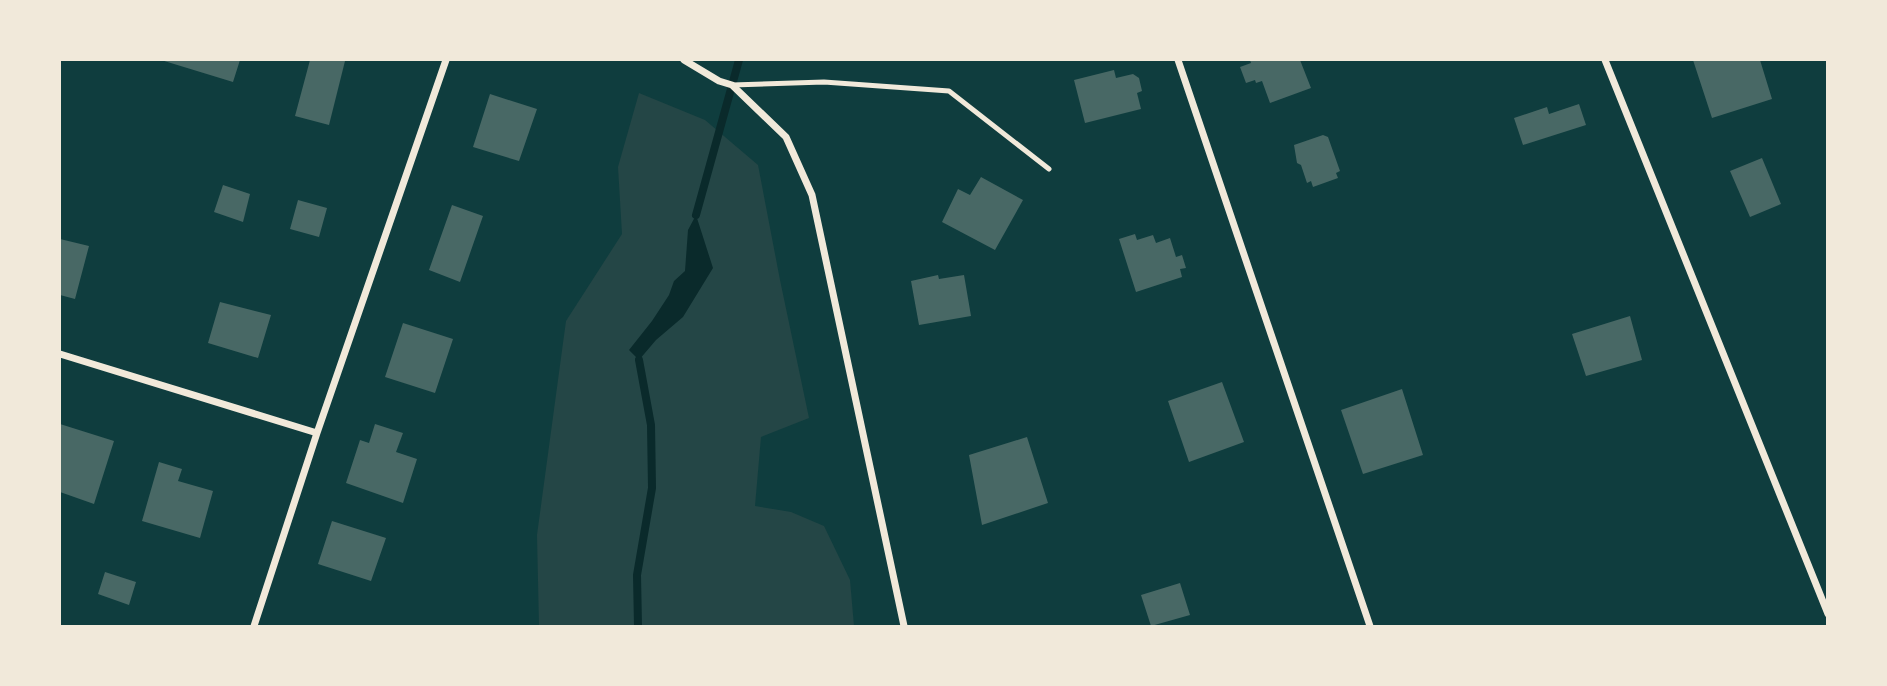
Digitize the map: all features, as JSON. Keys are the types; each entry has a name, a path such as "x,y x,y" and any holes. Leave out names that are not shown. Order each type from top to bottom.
{"street":[{"path":"254,626 317,433 446,60"},
{"path":"684,60 719,81 732,85 786,137 812,195 904,626"},
{"path":"1178,60 1370,626"},
{"path":"1605,60 1828,614"},
{"path":"60,355 317,433"}],"lane":[{"path":"732,85 824,82 948,92 1049,169"}],"shaded area":[{"path":"639,93 705,120 758,165 809,418 761,437 755,506 791,512 824,526 850,580 854,626 539,626 537,535 566,321 622,234 618,167"},
{"path":"696,215 713,268 683,317 656,340 639,360 629,350 669,295 674,281 685,271 688,230"}],"building":[{"path":"161,60 240,60 233,82"},
{"path":"310,60 345,61 329,125 295,116"},
{"path":"1250,60 1300,60 1311,88 1270,103 1262,81 1246,83 1240,67 1251,63"},
{"path":"1693,60 1760,60 1772,99 1712,118"},
{"path":"1114,70 1116,78 1133,74 1139,78 1142,91 1137,93 1141,109 1085,123 1074,80"},
{"path":"490,94 537,109 519,161 473,147"},
{"path":"1579,104 1586,125 1523,145 1514,118 1547,107 1549,114"},
{"path":"1323,135 1328,137 1340,171 1336,173 1338,178 1313,187 1311,181 1307,183 1301,165 1297,163 1294,145"},
{"path":"1762,158 1781,204 1750,217 1730,171"},
{"path":"981,177 1023,200 995,250 942,222 958,189 970,195"},
{"path":"223,185 250,194 243,222 214,212"},
{"path":"298,200 327,208 319,237 290,229"},
{"path":"452,205 483,216 460,282 429,270"},
{"path":"1135,234 1137,240 1153,235 1156,243 1170,238 1176,257 1182,255 1186,268 1180,269 1182,277 1136,292 1119,239"},
{"path":"60,239 89,246 75,299 60,295"},
{"path":"938,275 939,279 964,275 971,316 919,325 911,281"},
{"path":"220,302 271,315 258,358 208,343"},
{"path":"1630,316 1642,360 1586,376 1572,334"},
{"path":"403,323 453,339 435,393 385,377"},
{"path":"1222,382 1244,442 1189,462 1168,401"},
{"path":"1402,389 1423,455 1363,474 1341,410"},
{"path":"60,424 114,441 94,504 60,492"},
{"path":"375,424 403,433 396,452 417,459 403,503 346,483 360,440 369,443"},
{"path":"1027,437 1048,503 982,525 969,455"},
{"path":"159,462 182,469 178,481 213,491 200,538 142,521"},
{"path":"332,521 386,538 371,581 318,564"},
{"path":"105,572 136,582 129,605 98,594"},
{"path":"1180,583 1190,615 1151,626 1141,595"}],"waterway":[{"path":"696,215 739,60"},
{"path":"638,626 637,575 652,488 651,425 639,360"}]}
